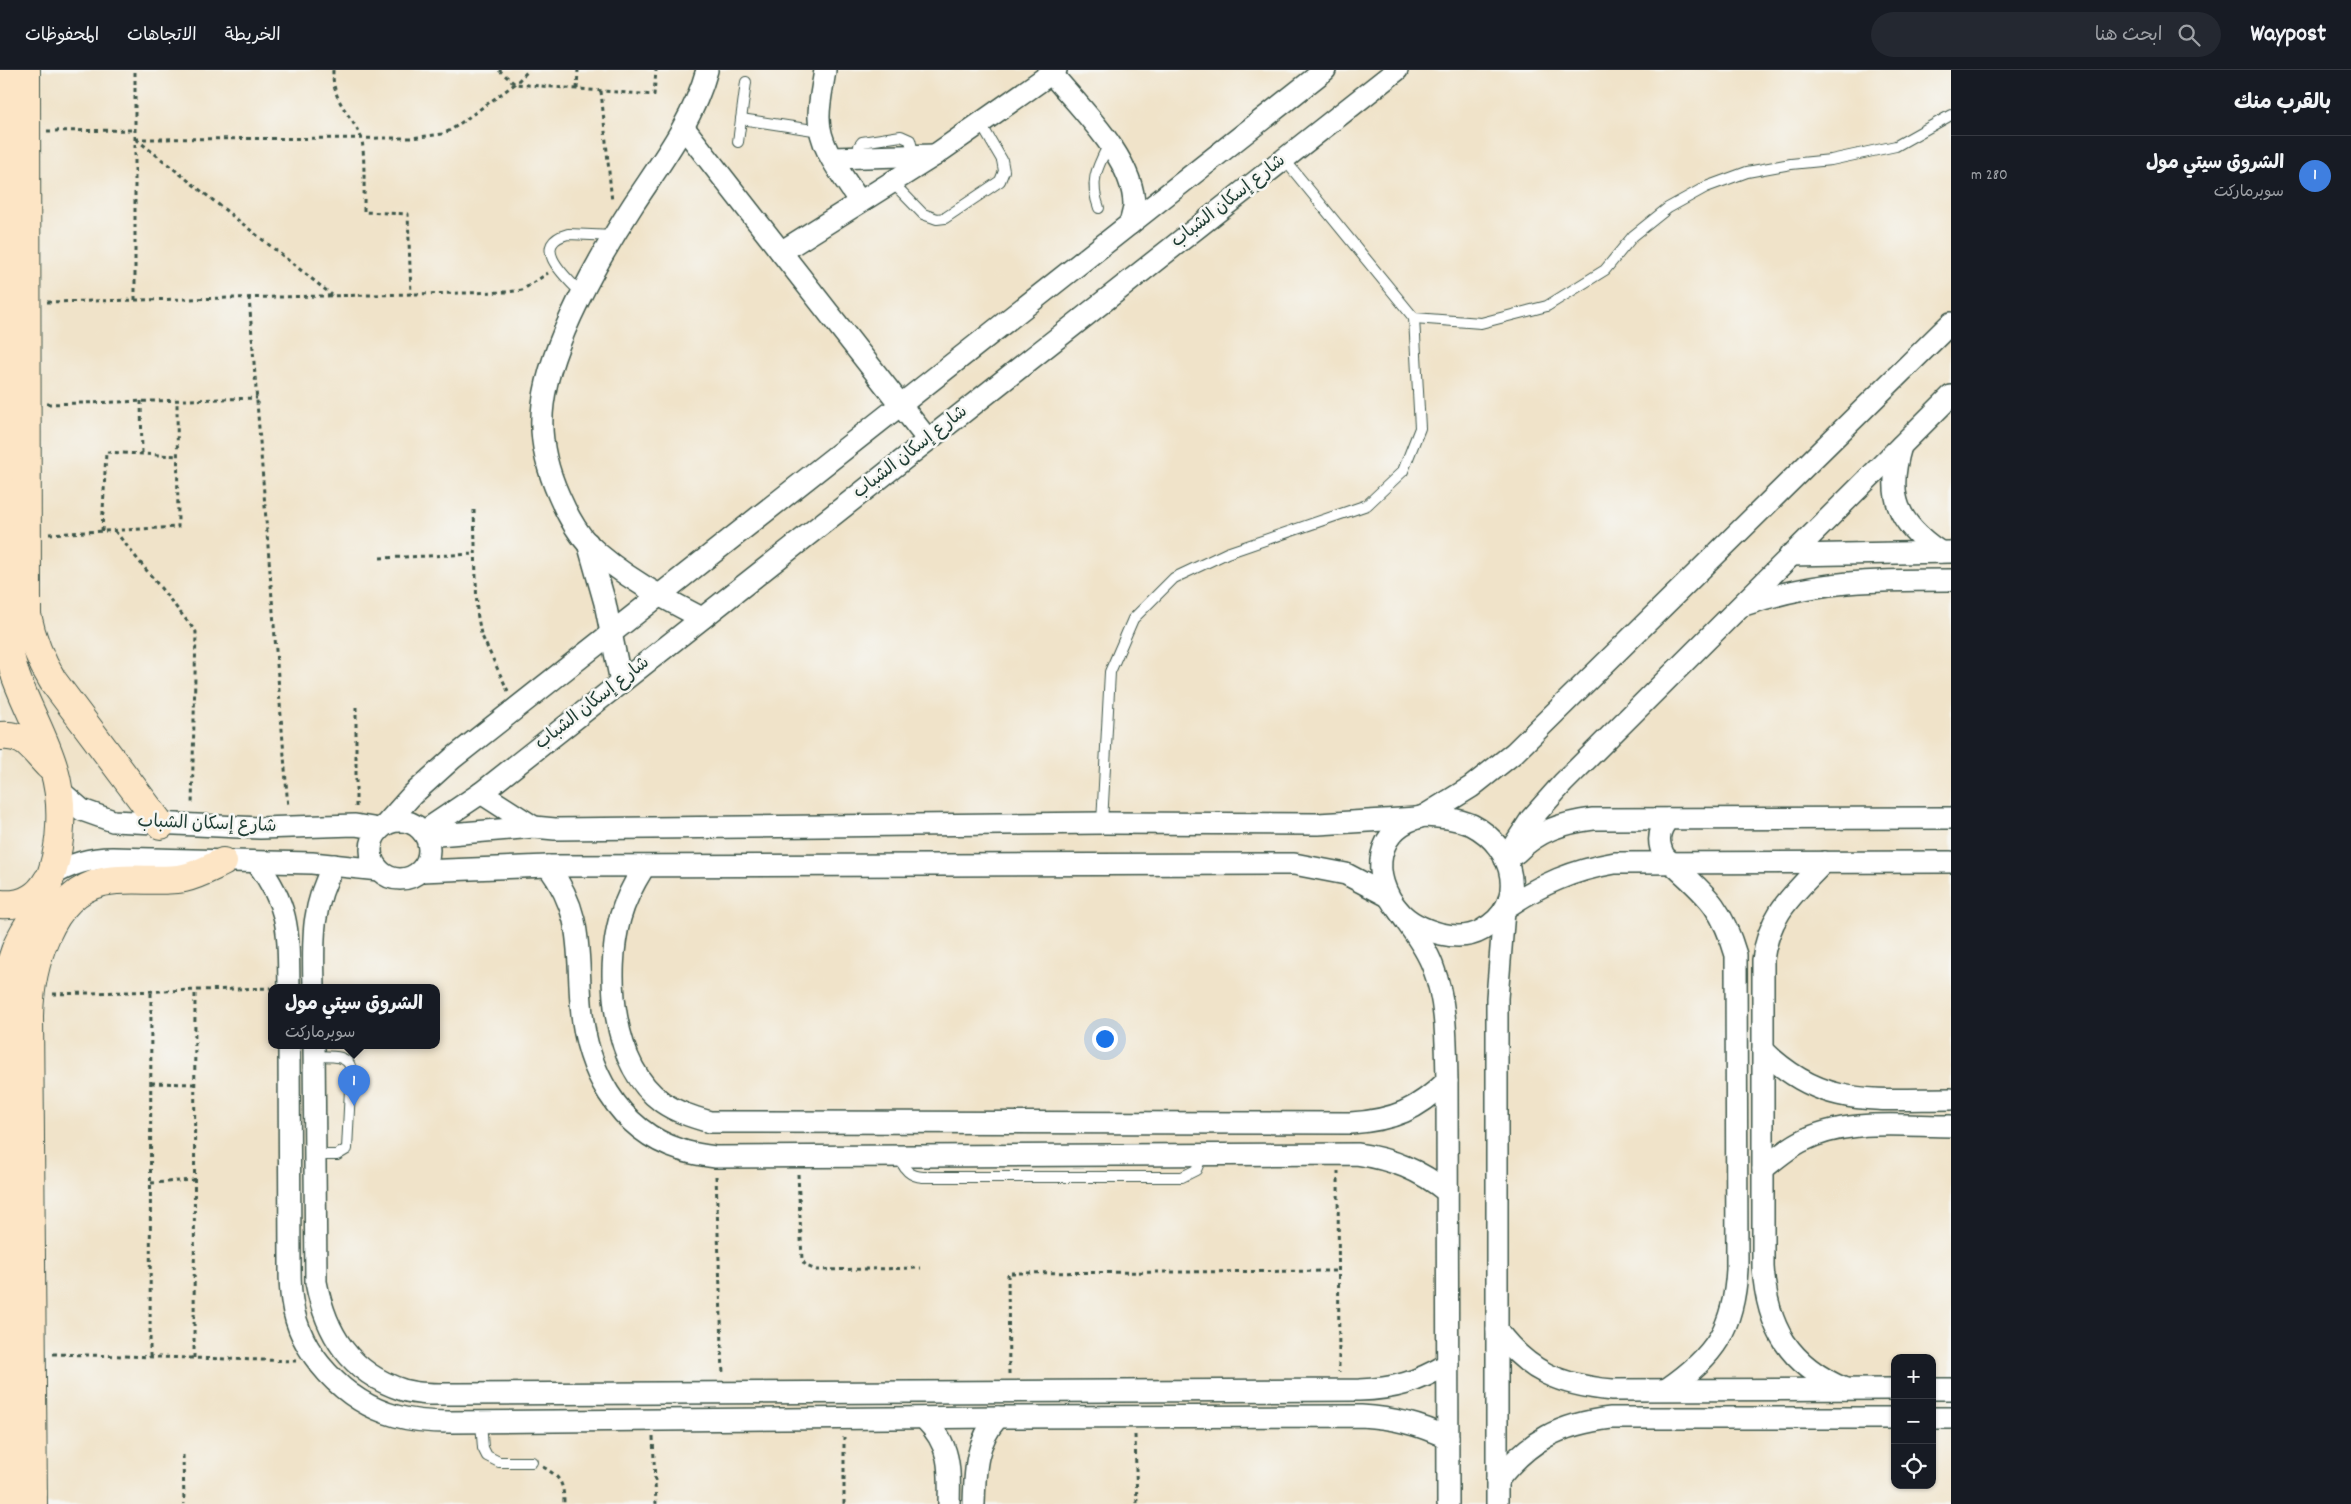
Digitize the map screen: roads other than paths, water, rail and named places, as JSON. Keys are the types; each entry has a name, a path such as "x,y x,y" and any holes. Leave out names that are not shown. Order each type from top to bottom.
{"main road":[{"path":"2,70 2,595 5,654 44,738 57,775 60,827 58,851 51,876 40,903 15,950 4,966 15,1499"},
{"path":"26,70 27,616 32,639 40,661 52,681 161,825"},
{"path":"2,176 26,140"},
{"path":"0,736 10,735 22,738 57,775"},
{"path":"33,1504 32,1353 38,1317 35,1066 30,994 33,973 45,938 66,903 77,892 90,885 105,881 183,878 198,874 223,862"},
{"path":"0,904 22,902 34,897 51,876"}],"street":[{"path":"702,618 618,567 588,543 562,504 551,478 543,442 543,404 550,370 583,295 615,236 684,128 702,90 707,70"},
{"path":"825,70 819,117 820,131 832,158 860,202"},
{"path":"1325,70 516,707 427,781 383,826 371,845 374,863 379,870 386,876 405,879 421,870 548,866 1294,864 1346,874 1394,904 1414,924 1432,931 1465,936 1480,932 1493,923 1505,909 1547,882 1591,867 1614,863 1951,862"},
{"name":"شارع إسكان الشباب","path":"425,834 481,793 1396,70"},
{"path":"781,252 935,155 1054,72 1122,164 1130,184 1134,205 1130,224"},
{"path":"684,128 928,440"},
{"path":"832,158 935,155"},
{"path":"1448,1504 1448,1081 1446,1028 1441,996 1433,966 1394,904 1382,881 1380,865 1383,849 1390,835 1402,824 1420,817 1471,787 1514,754 1951,323"},
{"path":"1506,860 1517,838 1546,800 1951,396"},
{"path":"1901,446 1894,470 1895,495 1904,518 1919,538 1945,552"},
{"path":"588,543 605,603 621,682"},
{"path":"1790,555 1945,552"},
{"path":"1888,553 1882,564 1882,570 1888,580"},
{"path":"1742,606 1769,596 1825,584 1888,580 1951,580"},
{"name":"شارع إسكان الشباب","path":"57,775 60,790 82,810 113,821 161,825 289,828 355,825 383,826"},
{"path":"481,793 534,827"},
{"path":"425,834 534,827 555,829 1102,823 1318,824 1420,817 1458,820 1472,826 1497,846 1506,860 1512,886 1505,909 1497,998 1497,1504"},
{"path":"1506,860 1536,836 1555,826 1593,819 1951,818"},
{"path":"1667,1389 1692,1372 1712,1352 1726,1326 1736,1284 1737,978 1736,955 1729,933 1719,912 1706,893 1664,856 1659,841 1662,825 1668,819"},
{"path":"383,826 405,820 414,823 425,834 430,854 421,870"},
{"path":"131,823 125,841 131,858"},
{"name":"شارع إسكان الشباب","path":"51,876 77,862 94,858 334,865 379,870"},
{"path":"1824,862 1780,910 1771,925 1766,942 1763,978 1764,1284 1774,1322 1785,1345 1802,1364 1822,1380 1845,1390"},
{"path":"257,863 276,891 286,916 289,984"},
{"path":"314,984 314,919 324,883 334,865"},
{"path":"548,866 567,895 577,928 581,1006 586,1039 595,1071 610,1098 630,1120 654,1138 682,1150 715,1157 1357,1154 1396,1162 1432,1180 1447,1192"},
{"path":"644,866 623,908 614,944 613,972 621,1034 628,1059 642,1083 661,1101 684,1115 710,1122 1358,1122 1393,1117 1413,1109 1448,1081"},
{"path":"1737,978 1752,972 1763,978"},
{"path":"289,1049 290,1266 292,1302 300,1330 318,1361 333,1380 352,1395 373,1407 395,1416 421,1421 481,1422 1135,1416 1384,1418 1428,1428 1448,1438"},
{"path":"314,1050 316,1282 322,1311 334,1338 353,1361 377,1378 404,1390 431,1394 1382,1390 1406,1385 1428,1376 1448,1364"},
{"path":"1763,1050 1793,1076 1810,1086 1848,1098 1951,1099"},
{"path":"1866,1099 1860,1109 1860,1115 1866,1126"},
{"path":"1763,1169 1801,1142 1822,1133 1843,1128 1866,1126 1951,1126"},
{"path":"1736,1284 1751,1290 1764,1284"},
{"path":"1497,1330 1512,1350 1532,1367 1556,1379 1582,1387 1612,1390 1891,1389"},
{"path":"1936,1389 1951,1389"},
{"path":"1611,1418 1606,1407 1606,1401 1612,1390"},
{"path":"974,1504 977,1455 985,1434 998,1417"},
{"path":"924,1418 943,1441 948,1456 949,1504"},
{"path":"1497,1482 1513,1460 1534,1443 1558,1430 1584,1421 1611,1418 1891,1418"},
{"path":"1936,1418 1951,1418"}],"lane":[{"path":"738,142 746,82"},
{"path":"1414,318 1481,323 1547,306 1605,270 1633,236 1668,208 1706,186 1747,172 1791,164 1831,160 1896,146 1951,115"},
{"path":"741,119 820,131"},
{"path":"892,182 923,214 930,218 937,220 952,215 1003,176 1004,165 981,124"},
{"path":"1099,208 1094,194 1094,180 1098,166 1109,144"},
{"path":"1102,823 1110,672 1133,619 1174,578 1227,553 1367,506 1403,471 1420,428 1414,318 1284,159"},
{"path":"583,295 553,262 551,249 553,244 562,236 615,236"},
{"path":"314,1050 343,1058 349,1062 351,1070 347,1150 337,1156 315,1155"},
{"path":"481,1422 483,1448 487,1456 495,1461 532,1462"}],"place":[{"name":"الشروق سيتي مول","path":"354,1106"}]}
